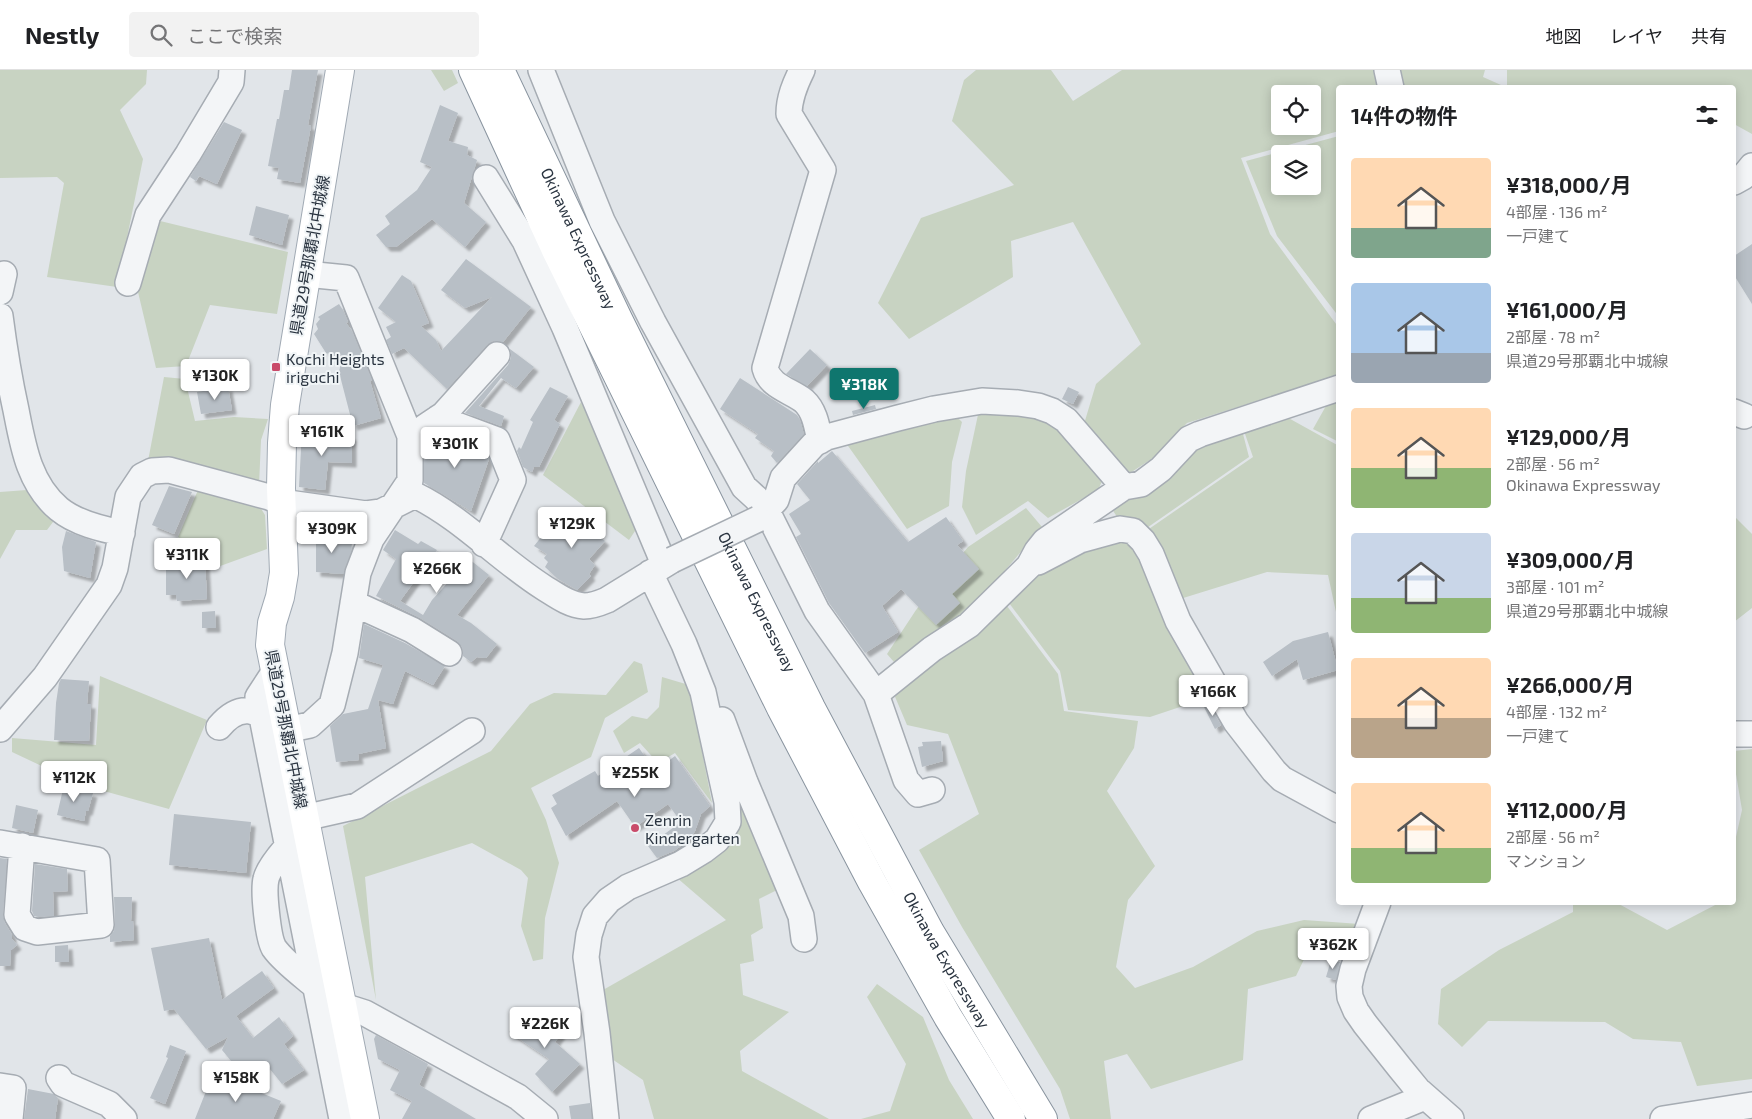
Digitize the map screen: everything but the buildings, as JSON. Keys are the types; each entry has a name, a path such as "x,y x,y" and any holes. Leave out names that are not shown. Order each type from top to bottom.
{"main road":[{"name":"県道29号那覇北中城線","path":"340,70 284,406 281,502 284,573 280,597 272,622 270,645 365,1119"},
{"name":"Okinawa Expressway","path":"473,70 559,257 781,708 872,882 948,1017 1011,1119"},
{"name":"Okinawa Expressway","path":"500,70 618,319 811,708 930,932 1043,1119"}],"street":[{"path":"128,283 148,215 188,154 231,82 232,70"},
{"path":"541,70 602,221 653,322 744,487 756,498 762,515 817,610 876,694 906,780 918,794 932,790"},
{"path":"802,70 792,92 789,114 824,170 765,368 766,373 777,385 805,402 813,414 820,441"},
{"path":"1387,70 1390,85"},
{"path":"1736,181 1743,177 1752,166"},
{"path":"486,178 524,241 564,328 662,566 684,644 704,697 727,802 728,822 717,840 681,864 628,887 609,900 595,916 588,935 586,957 597,1033 606,1119"},
{"path":"219,727 229,716 244,710 261,714 286,730 310,725 332,705 345,653 358,573 371,540 410,480 410,436 346,278 306,274"},
{"path":"0,316 7,369 26,460 37,483 59,510 91,525 122,533"},
{"path":"410,436 443,415 497,355"},
{"path":"876,694 932,649 969,625 1028,566 1036,551 1045,541 1124,486 1141,484 1161,469 1189,440 1200,434 1336,389"},
{"path":"0,729 45,677 109,585 115,568 128,497 142,476 152,471 169,470 269,497 281,502 366,514 381,512 415,495 433,504 524,576 570,603 585,606 607,600 662,566 762,515 776,500 783,478 814,444 826,437 967,402 998,401 1038,406 1052,411 1066,420 1124,486"},
{"path":"438,418 497,440 513,480 484,544"},
{"path":"1028,566 1080,540 1120,529 1133,531 1143,541 1151,554 1178,621 1236,722 1282,779 1336,808"},
{"path":"353,603 412,630 450,653"},
{"path":"275,671 258,697 342,1119"},
{"path":"704,697 718,708 745,782 801,916 804,939"},
{"path":"304,818 357,806 472,731"},
{"path":"1736,734 1752,734"},
{"path":"287,847 266,878 267,921 270,939 280,955 314,985"},
{"path":"1377,905 1353,969 1350,997 1356,1011 1365,1024 1425,1097 1451,1119"},
{"path":"343,1006 365,1013 518,1097 545,1119"},
{"path":"59,1078 63,1084 109,1104 124,1119"},
{"path":"0,1086 13,1088 10,1119"},
{"path":"1371,1119 1425,1097"},
{"path":"1663,1119 1752,1105"}],"green space":[{"path":"0,70 147,70 146,84 120,110 143,159 117,287 47,277 64,183 57,177 0,178"},
{"path":"431,70 452,70 458,83 444,91"},
{"path":"976,70 1051,70 1073,101 1122,70 1381,70 1385,85 1336,85 1336,132 1288,145 1271,145 1271,150 1241,158 1270,234 1336,324 1336,376 1187,423 1156,456 1127,475 1084,424 1096,384 1141,344 1073,222 1011,241 1013,277 909,339 878,303 921,218 1014,185 952,121 964,80"},
{"path":"1394,70 1485,70 1483,77 1501,85 1398,85"},
{"path":"1507,70 1752,70 1752,134 1736,125 1736,85 1507,85"},
{"path":"1336,137 1336,313 1277,236 1246,161 1271,154 1271,195 1321,195 1321,145 1306,145"},
{"path":"156,220 288,252 277,314 210,305 186,366 156,368 138,292"},
{"path":"164,377 185,379 195,421 234,417 268,419 261,440 259,485 148,461"},
{"path":"1336,395 1336,440 1313,429 1331,397"},
{"path":"581,402 639,525 629,540 543,475"},
{"path":"979,410 1034,415 1066,431 1104,477 1098,490 1048,518 1028,501 976,535 962,507 966,471"},
{"path":"955,415 962,422 952,462 949,506 907,529 846,443"},
{"path":"1283,415 1336,444 1336,612 1328,575 1267,572 1180,599 1146,531 1253,457 1244,431"},
{"path":"1222,430 1243,434 1249,457 1141,532 1121,523 1110,506"},
{"path":"27,490 56,518 47,530 16,530 0,559 0,492"},
{"path":"198,490 260,507 265,515 267,549 212,569 208,556 178,537"},
{"path":"1026,508 1042,527 961,622 894,662 887,654 916,610 968,547"},
{"path":"1736,518 1752,534 1752,608 1736,620"},
{"path":"1121,538 1137,546 1216,695 1150,717 1068,710 1060,671 1006,599 1066,553"},
{"path":"1004,602 1058,674 1064,711 1138,721 1134,748 1107,791 1155,866 1128,900 1116,967 1135,988 1193,967 1257,931 1304,920 1360,924 1349,951 1309,949 1296,976 1248,989 1243,1060 1151,1089 1127,1054 1104,1061 1111,1119 1070,1119 1060,1089 962,927 919,850 979,814 948,734 907,725 893,692"},
{"path":"634,661 642,664 648,692 605,718 591,757 531,788 546,820 559,863 545,918 543,959 533,961 521,926 528,878 521,870 472,843 365,877 376,1000 343,826 491,751 530,704 554,693 606,695"},
{"path":"100,676 207,720 169,809 82,785 12,752 12,738 96,745"},
{"path":"662,677 689,685 712,803 675,753 658,763 640,743 624,753 613,731 632,716 647,719 659,707"},
{"path":"1752,749 1752,1079 1697,1086 1681,1042 1633,1039 1605,1022 1488,1021 1462,1047 1438,1024 1441,989 1499,950 1573,912 1573,905 1621,905 1667,930 1715,905 1736,905 1736,837 1742,810 1736,774 1736,751"},
{"path":"727,765 783,887 759,899 763,928 751,935 754,961 740,964 743,995 789,1012 740,1051 742,1071 829,1119 654,1119 643,1080 606,1055 603,990 726,920 676,877 724,843"},
{"path":"877,984 923,1017 949,1080 973,1119 861,1119 890,1111 906,1064 867,997"}],"place":[{"name":"Kochi Heights iriguchi","path":"276,367"},
{"name":"Zenrin Kindergarten","path":"635,828"}]}
